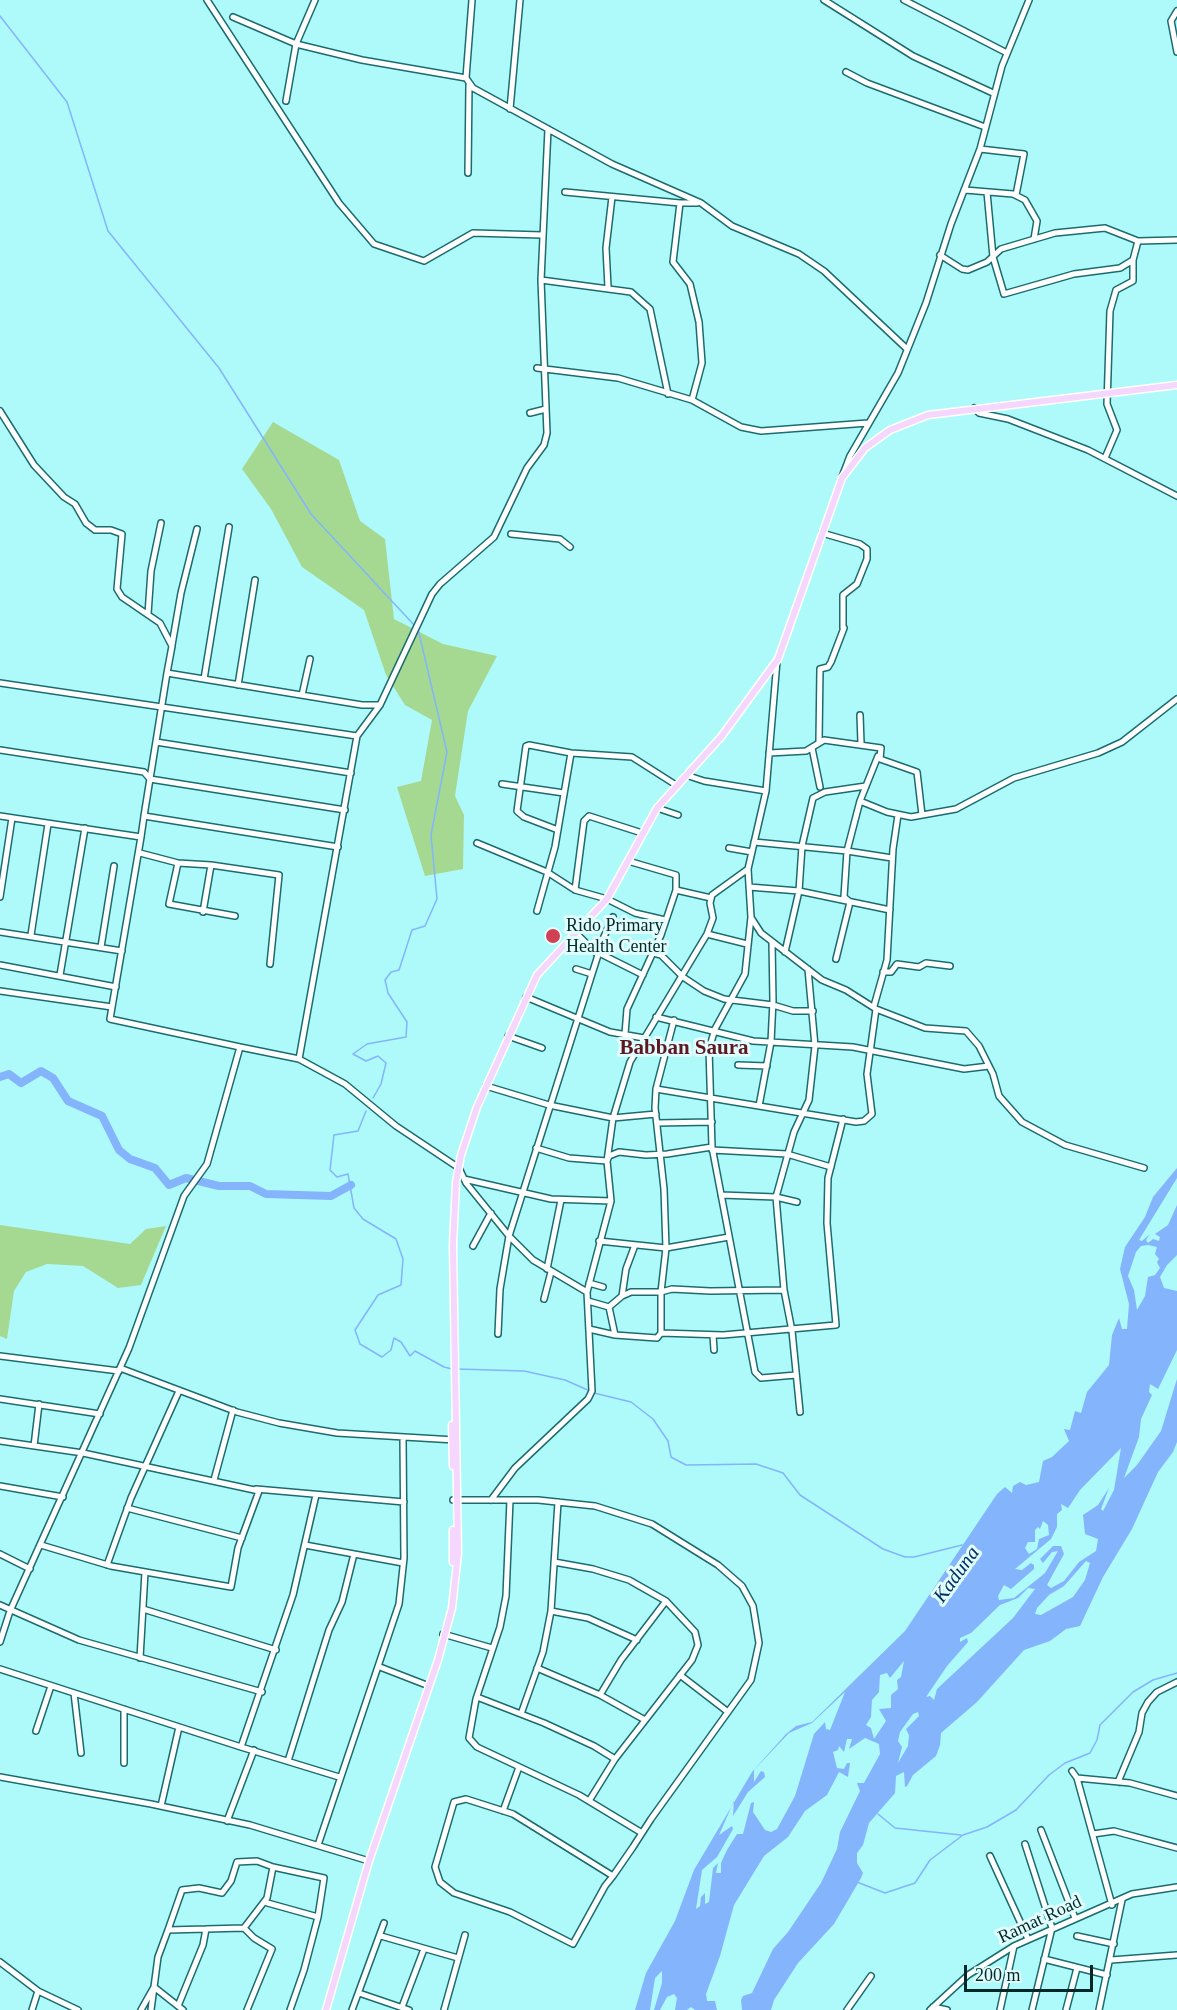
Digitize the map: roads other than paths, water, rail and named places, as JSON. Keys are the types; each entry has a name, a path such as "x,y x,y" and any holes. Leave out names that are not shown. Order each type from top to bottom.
{"main road":[{"path":"324,2010 367,1861 444,1635 453,1570 455,1500 450,1219 453,1185 468,1130 526,997 547,962 607,899 657,808 721,737 778,659 842,478 865,448 890,430 928,415 1177,385"}],"street":[{"path":"286,101 296,44 315,0"},
{"path":"468,173 469,85 466,78 472,0"},
{"path":"510,109 520,0"},
{"path":"824,0 913,56 993,93"},
{"path":"904,0 1007,53"},
{"path":"842,478 850,456 898,373 926,303 940,255 980,149 993,93 1029,0"},
{"path":"210,1 333,195 374,244 424,261 473,232 542,235"},
{"path":"1177,11 1171,21 1177,52"},
{"path":"233,17 296,44 362,60 466,78"},
{"path":"846,72 867,83 985,127"},
{"path":"469,85 612,164 701,203 732,226 809,260 907,349"},
{"path":"299,1059 357,736 380,705 432,594 440,584 494,537 527,468 544,445 547,433 541,280 548,129"},
{"path":"980,149 1024,154 1016,195"},
{"path":"965,190 1016,195 1025,200 1037,221 1034,239"},
{"path":"565,192 701,203"},
{"path":"987,192 993,257 1001,293 1006,295 1074,274 1120,268 1133,260"},
{"path":"608,288 606,248 612,197"},
{"path":"680,203 673,262 690,284 703,347 702,363 692,400"},
{"path":"940,255 962,269 968,270 993,257 1001,249 1055,233 1105,228 1138,241 1177,240"},
{"path":"1105,458 1117,430 1107,404 1110,311 1116,290 1134,281 1133,260 1138,241"},
{"path":"541,280 631,292 650,309 668,394"},
{"path":"537,368 618,378 692,400 741,427 760,431 868,423"},
{"path":"974,408 979,413 1001,417 1052,435 1105,458 1177,496"},
{"path":"530,413 546,410"},
{"path":"0,411 34,465 64,497 75,504 86,523 95,530 111,530 123,534 117,589 122,597 160,623 172,646"},
{"path":"148,614 151,571 161,524"},
{"path":"204,679 230,528"},
{"path":"197,529 181,593 161,706 140,853 110,1019 299,1059 336,1078 396,1126 459,1168 464,1179 509,1236 549,1271 587,1292"},
{"path":"769,753 812,748 819,741 820,669 828,667 831,662 843,628 843,595 857,584 867,559 867,549 860,544 822,533"},
{"path":"511,534 560,539 570,547"},
{"path":"238,685 255,580"},
{"path":"302,695 310,659"},
{"path":"778,659 766,790 748,869 752,926 747,944 745,974 715,1029 707,1064 712,1148 757,1376 796,1375"},
{"path":"167,673 380,705"},
{"path":"0,683 357,736"},
{"path":"860,801 898,815 922,815 956,809 1014,778 1098,753 1122,742 1177,699"},
{"path":"860,715 861,743"},
{"path":"819,741 861,743 881,748"},
{"path":"156,742 351,773"},
{"path":"558,830 524,817 517,811 526,746 538,746 572,753 632,757 642,761 676,785"},
{"path":"812,748 820,787"},
{"path":"881,748 880,759 917,772 922,815"},
{"path":"850,902 844,897 847,851 860,801 881,748"},
{"path":"0,750 144,772 150,779 345,810"},
{"path":"537,910 558,830 572,753"},
{"path":"686,774 704,781 766,790"},
{"path":"502,784 564,793"},
{"path":"785,952 799,891 802,846 813,798 825,792 866,786"},
{"path":"657,808 678,815"},
{"path":"656,1089 843,1119 864,1121 872,1114 867,1074 868,1050 875,1008 887,960 892,858 898,815"},
{"path":"0,816 141,837"},
{"path":"144,816 338,847"},
{"path":"575,890 584,821 589,816 642,833"},
{"path":"0,897 12,818"},
{"path":"31,935 48,824"},
{"path":"60,975 85,828"},
{"path":"754,842 892,858"},
{"path":"477,843 547,872 575,890 607,899 635,913 665,920"},
{"path":"729,848 752,852"},
{"path":"140,853 178,863 211,865 279,875 270,964"},
{"path":"624,1034 627,1009 653,953 676,890 676,875 628,861"},
{"path":"178,863 169,904 235,916"},
{"path":"203,912 211,865"},
{"path":"101,947 114,866"},
{"path":"491,1500 515,1468 588,1399 592,1391 587,1292 610,1201 607,1161 613,1118 622,1084 644,1038 707,934 713,918 711,898 716,891 748,869"},
{"path":"749,887 799,891 890,910"},
{"path":"676,890 711,898"},
{"path":"836,959 850,902"},
{"path":"498,1334 500,1289 509,1236 524,1194 597,952 613,917"},
{"path":"752,926 827,983 846,990 875,1008 926,1028 966,1031 973,1037 989,1066 999,1096 1022,1122 1065,1145 1144,1168"},
{"path":"0,932 31,935 122,951"},
{"path":"576,933 597,952 643,975"},
{"path":"707,934 747,944"},
{"path":"759,1106 771,1042 772,942"},
{"path":"653,953 661,955 683,977 704,991 724,999 773,1005 794,1011 813,1011"},
{"path":"883,972 891,972 897,964 919,967 926,963 950,966"},
{"path":"0,965 116,987"},
{"path":"576,969 592,974"},
{"path":"800,1412 792,1331 784,1290 776,1197 787,1154 809,1100 815,1046 808,969"},
{"path":"0,991 112,1007"},
{"path":"526,997 610,1032 644,1038"},
{"path":"656,1017 715,1029 741,1038 815,1046 837,1045 964,1070 989,1066"},
{"path":"589,1329 615,1335 657,1338 662,1333 661,1292 666,1248 656,1089 674,1020"},
{"path":"508,1036 542,1048"},
{"path":"0,1642 10,1611 119,1370 184,1196 207,1164 240,1047"},
{"path":"738,1065 766,1066"},
{"path":"486,1086 549,1105 613,1118 656,1114"},
{"path":"662,1333 748,1334 836,1325 826,1223 831,1167 843,1119"},
{"path":"657,1123 712,1122"},
{"path":"536,1148 568,1158 607,1161"},
{"path":"607,1161 613,1152 660,1155 712,1148 787,1154 831,1167"},
{"path":"464,1179 524,1194 561,1200 610,1201"},
{"path":"721,1195 776,1197 797,1202"},
{"path":"544,1299 561,1200"},
{"path":"473,1246 490,1213"},
{"path":"599,1241 666,1248 729,1237"},
{"path":"622,1296 626,1269 635,1245"},
{"path":"590,1283 603,1287"},
{"path":"609,1307 622,1296 632,1292 661,1292 672,1289 784,1290"},
{"path":"588,1301 609,1307"},
{"path":"609,1307 615,1335"},
{"path":"713,1335 714,1350"},
{"path":"0,1356 119,1370 232,1410 279,1423 338,1433 454,1440"},
{"path":"107,1565 127,1508 179,1391"},
{"path":"0,1399 100,1414"},
{"path":"34,1446 39,1404"},
{"path":"214,1480 232,1410"},
{"path":"318,1845 339,1778 380,1667 399,1604 403,1563 403,1438"},
{"path":"0,1441 83,1453 145,1468 256,1489 404,1502"},
{"path":"0,1486 63,1497"},
{"path":"41,1545 107,1565 231,1587 242,1538 259,1495 256,1489"},
{"path":"242,1747 294,1594 316,1496"},
{"path":"455,1500 558,1502 595,1506 652,1524 718,1565 742,1586 753,1606 759,1643 752,1680 642,1833 613,1876 573,1944 510,1912 454,1893 440,1882 435,1867 454,1802 466,1799 503,1811 549,1834 613,1876"},
{"path":"510,1500 506,1596 477,1696 469,1738 472,1743 589,1801 642,1833"},
{"path":"522,1714 537,1668 551,1611 558,1502"},
{"path":"127,1508 242,1538"},
{"path":"305,1545 403,1563"},
{"path":"0,1554 30,1569"},
{"path":"288,1761 329,1630 342,1602 354,1554"},
{"path":"554,1562 593,1569 629,1580 666,1601 695,1632 698,1645 692,1660 615,1760 589,1801"},
{"path":"140,1658 145,1572"},
{"path":"600,1695 666,1601"},
{"path":"0,1605 79,1640 262,1692"},
{"path":"143,1609 276,1650"},
{"path":"551,1611 588,1618 637,1640"},
{"path":"444,1635 492,1648"},
{"path":"380,1667 428,1685"},
{"path":"537,1668 600,1695 645,1720"},
{"path":"0,1669 339,1778"},
{"path":"680,1676 728,1712"},
{"path":"1118,1782 1139,1732 1142,1713 1148,1702 1157,1692 1177,1682"},
{"path":"36,1731 51,1686"},
{"path":"74,1693 81,1753"},
{"path":"477,1696 594,1746 615,1760"},
{"path":"124,1709 124,1763"},
{"path":"161,1806 179,1727"},
{"path":"227,1821 254,1750"},
{"path":"503,1811 519,1767"},
{"path":"1072,1771 1077,1778 1112,1905"},
{"path":"0,1777 161,1806 227,1821 318,1845 367,1861"},
{"path":"1077,1778 1118,1782 1177,1796"},
{"path":"1041,1830 1075,1918"},
{"path":"1093,1834 1114,1831 1177,1848"},
{"path":"1025,1844 1052,1928 1032,2010"},
{"path":"990,1856 1028,1939"},
{"path":"151,2010 158,1957 182,1890 198,1888 222,1893 231,1881 237,1862 257,1861 273,1867 324,1878 318,1917 290,2010"},
{"path":"244,1928 264,1902 273,1867"},
{"name":"Ramat Road","path":"931,2008 968,1975 1028,1939 1075,1918 1112,1905 1132,1894 1177,1887"},
{"path":"1099,2010 1122,1900"},
{"path":"264,1902 318,1917"},
{"path":"352,2010 384,1923"},
{"path":"168,1930 244,1928 254,1938 272,1949 247,2010"},
{"path":"154,1987 181,2008 203,1945 206,1929"},
{"path":"444,2010 465,1935"},
{"path":"381,1936 458,1958"},
{"path":"1077,1936 1114,1944"},
{"path":"1000,2010 1014,1947"},
{"path":"402,2007 424,1949"},
{"path":"1111,1960 1177,1955"},
{"path":"1044,1959 1107,1975"},
{"path":"0,1962 38,1991 77,2010"},
{"path":"1066,2010 1077,1968"},
{"path":"847,2010 871,1976"},
{"path":"141,2010 154,1987"},
{"path":"32,2010 38,1991"},
{"path":"359,1993 409,2010"},
{"path":"931,2008 947,2010"}],"water":[{"name":"Kaduna","path":"1177,1168 1177,1178 1139,1240 1142,1241 1150,1234 1146,1240 1148,1243 1153,1239 1159,1241 1160,1237 1155,1234 1168,1225 1177,1205 1177,1255 1160,1277 1164,1288 1177,1291 1177,1350 1158,1389 1150,1384 1149,1392 1152,1395 1141,1419 1139,1437 1124,1478 1137,1465 1161,1431 1177,1379 1177,1442 1173,1452 1158,1472 1132,1529 1103,1577 1080,1626 1066,1629 1050,1641 1024,1650 977,1702 941,1733 936,1756 913,1775 907,1786 905,1787 904,1772 896,1776 895,1793 869,1823 863,1845 857,1853 857,1863 863,1873 861,1878 834,1924 798,1963 774,2000 771,2010 742,2010 741,2000 743,1996 752,1993 773,1949 788,1932 821,1883 837,1849 840,1832 860,1791 857,1783 864,1783 880,1754 879,1744 865,1738 849,1749 852,1739 847,1739 844,1752 839,1746 838,1750 833,1752 837,1768 844,1769 847,1763 850,1763 848,1777 839,1772 827,1795 805,1811 788,1837 764,1856 734,1905 720,1956 706,1994 707,2001 715,2001 717,2010 695,2010 691,2007 687,2010 675,2010 677,1998 674,1994 667,1997 660,2010 654,2010 662,1983 662,1971 655,1978 650,2010 635,2010 646,1973 675,1921 694,1870 732,1807 719,1835 732,1826 733,1829 717,1857 702,1870 696,1909 700,1906 701,1897 705,1893 705,1904 709,1902 713,1868 718,1863 716,1873 721,1873 721,1863 727,1850 737,1834 743,1834 751,1803 754,1802 753,1812 765,1830 771,1832 777,1829 795,1796 814,1734 825,1722 826,1729 830,1730 845,1692 812,1723 789,1733 754,1770 754,1782 761,1771 764,1772 765,1777 748,1792 733,1816 734,1803 752,1772 786,1734 796,1726 812,1722 905,1631 997,1494 1005,1487 1012,1493 1013,1486 1020,1482 1026,1485 1039,1482 1043,1461 1052,1457 1069,1441 1064,1429 1070,1430 1075,1411 1081,1413 1087,1392 1109,1365 1112,1335 1119,1318 1122,1329 1127,1329 1129,1304 1120,1269 1125,1247 1145,1217 1153,1197","holes":["1141,1246 1157,1247 1155,1254 1159,1259 1157,1262 1160,1268 1155,1275 1148,1277 1145,1296 1137,1310 1134,1290 1128,1276 1136,1252","1121,1448 1114,1490 1103,1511 1101,1509 1109,1488 1098,1505 1083,1515 1085,1534 1098,1539 1096,1551 1079,1562 1064,1581 1051,1588 1047,1585 1064,1554 1061,1546 1053,1546 1040,1559 1043,1563 1052,1552 1058,1551 1045,1573 1014,1598 999,1600 998,1596 1004,1585 1011,1589 1034,1569 1031,1563 1022,1570 1015,1569 1051,1539 1057,1527 1057,1514 1062,1510 1061,1504 1068,1508 1080,1490","1043,1521 1048,1525 1049,1535 1039,1539 1037,1549 1029,1554 1025,1548 1028,1542 1035,1542 1035,1530 1038,1527 1040,1529","1086,1561 1090,1563 1085,1580 1073,1597 1041,1615 1035,1614 1037,1608 1049,1595 1064,1586","1028,1588 1035,1589 1013,1618 937,1689 934,1700 930,1696 926,1697 947,1666 968,1642 967,1638 960,1642 960,1638 971,1633 1000,1605 1018,1598","904,1661 901,1677 897,1680 898,1689 891,1695 891,1708 879,1709 886,1721 874,1739 871,1728 866,1725 871,1717 872,1700 879,1692 880,1675 887,1673 890,1678","918,1712 919,1716 906,1729 909,1735 908,1746 898,1763 902,1747 898,1741 900,1732 913,1714"]}],"waterway":[{"path":"0,16 67,102 108,231 219,368 311,514 415,626"},
{"path":"373,1098 381,1084 386,1063 378,1056 366,1061 353,1054 367,1044 406,1037 407,1022 388,993 385,980 391,972 399,970 412,930 425,926 437,899 431,835 447,752 418,629"},
{"path":"0,1077 9,1074 21,1083 41,1071 53,1078 68,1101 102,1116 119,1150 130,1159 155,1168 169,1185 186,1178 219,1186 250,1186 266,1194 331,1196 351,1185"},
{"path":"366,1111 358,1131 334,1135 330,1170 337,1177 348,1174 354,1208 363,1219 396,1239 403,1259 401,1285 378,1295 355,1330 360,1344 382,1357 391,1350 394,1338 401,1342 410,1356 415,1351 452,1369"},
{"path":"457,1369 524,1371 565,1380 590,1391"},
{"name":"Kaduna","path":"594,1393 631,1402 653,1419 668,1441 671,1457 686,1465 756,1464 783,1473 800,1495 883,1549 905,1557 914,1557 962,1545"},
{"path":"857,1882 885,1893 915,1883 930,1860 963,1835 987,1827 1016,1810 1049,1775 1065,1763 1090,1753 1097,1740 1100,1725 1133,1692 1153,1680 1177,1673"},
{"path":"878,1814 895,1828 961,1835"}],"place":[{"name":"Rido Primary Health Center","path":"553,936"}],"district":[{"name":"Babban Saura","path":"684,1049"}]}
